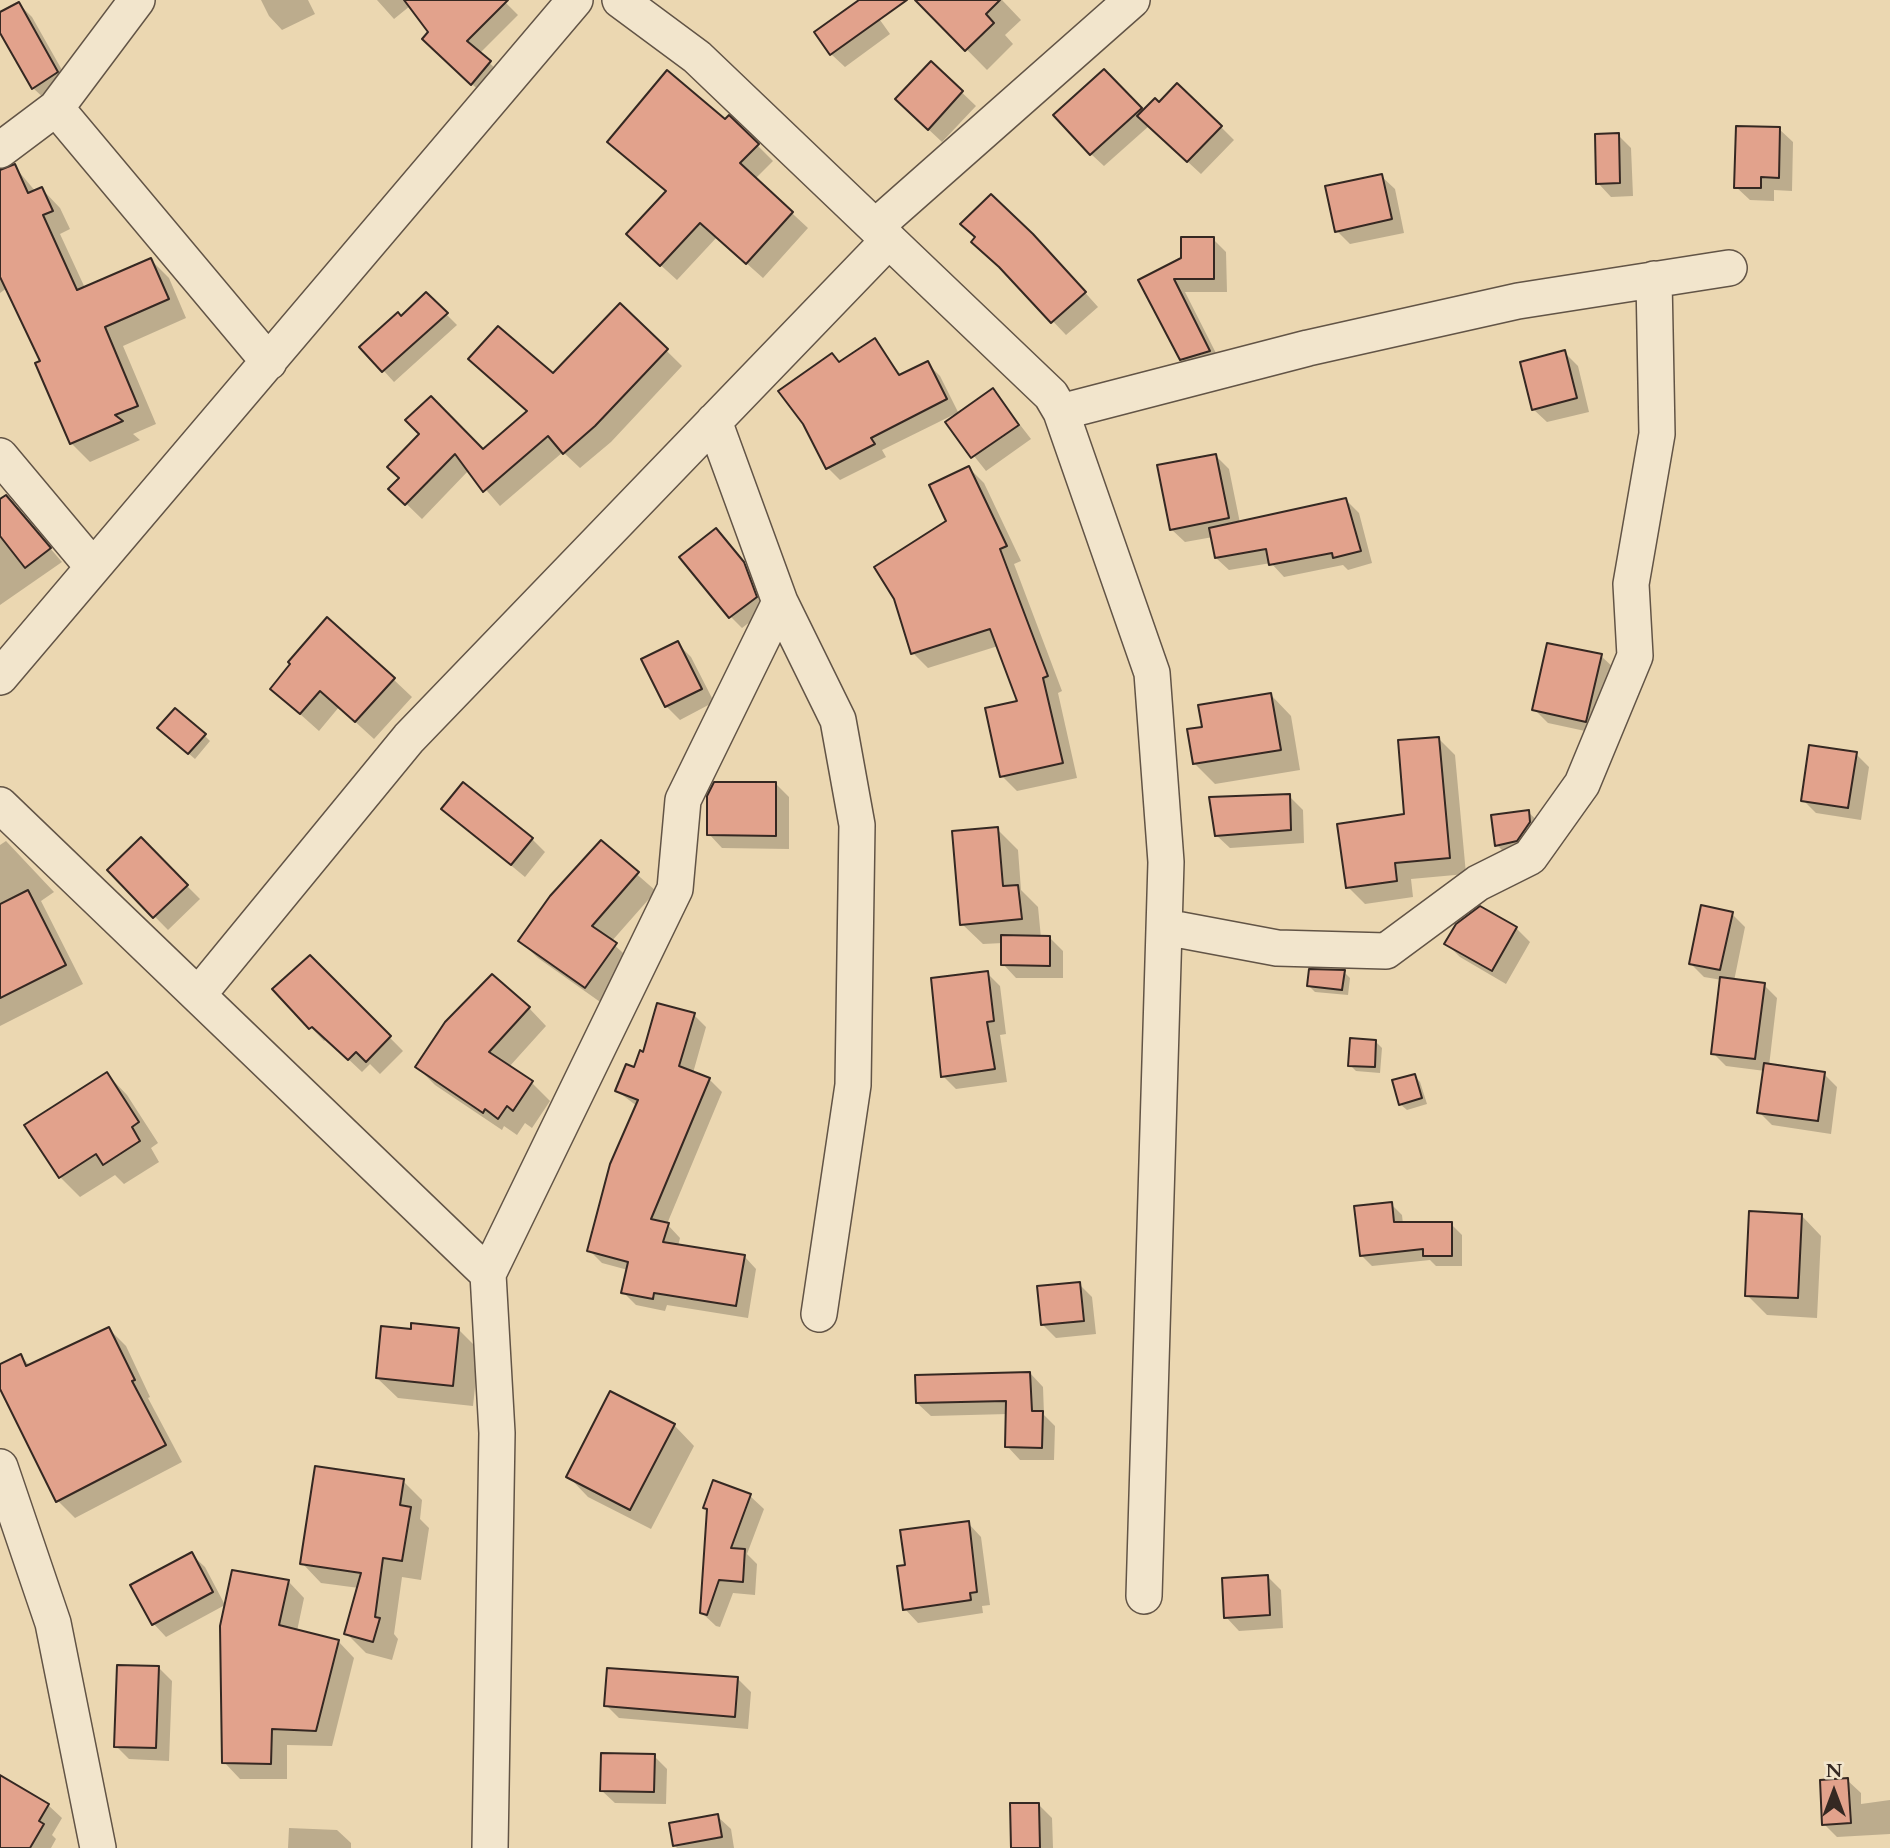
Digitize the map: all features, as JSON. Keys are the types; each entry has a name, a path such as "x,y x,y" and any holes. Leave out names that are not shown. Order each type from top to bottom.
{"street":[{"path":"0,149 57,108 137,0"},
{"path":"0,677 575,0"},
{"path":"620,0 697,57 1051,395 1061,412 1152,673 1167,862 1144,1596"},
{"path":"198,995 409,737 714,421 882,234 1132,0"},
{"path":"57,108 269,362"},
{"path":"1061,412 1387,331 1518,302 1729,268"},
{"path":"1165,927 1277,948 1386,951 1478,883 1530,857 1582,784 1635,656 1631,584 1657,434 1654,279"},
{"path":"714,421 780,602 838,720 857,825 853,1085 819,1314"},
{"path":"0,456 93,567"},
{"path":"490,1848 497,1433 488,1274 675,889 683,800 780,602"},
{"path":"0,805 488,1274"},
{"path":"0,1467 53,1623 98,1848"}],"building":[{"path":"404,0 508,0 467,41 491,61 471,85 422,39 428,32"},
{"path":"859,0 907,0 830,55 814,32"},
{"path":"915,0 1000,0 986,14 994,23 965,51"},
{"path":"19,2 58,72 32,89 0,33 0,12"},
{"path":"931,61 963,91 928,130 895,99"},
{"path":"1104,69 1142,108 1090,155 1053,115"},
{"path":"667,70 725,119 729,115 759,144 740,163 793,212 746,264 700,223 660,266 626,234 666,191 607,142"},
{"path":"1177,83 1222,126 1187,162 1137,116 1155,98 1159,102"},
{"path":"1736,126 1780,127 1779,178 1761,177 1761,188 1734,188"},
{"path":"1619,133 1620,183 1596,184 1595,134"},
{"path":"15,164 28,193 42,187 53,211 43,215 77,290 151,258 169,299 105,327 138,406 115,415 123,421 70,444 35,363 40,361 0,277 0,170"},
{"path":"1382,174 1392,219 1335,232 1325,186"},
{"path":"991,194 1033,234 1086,292 1051,323 999,267 971,242 975,237 960,224"},
{"path":"1181,237 1214,237 1214,279 1174,279 1210,351 1180,360 1138,280 1181,258"},
{"path":"426,292 448,313 382,372 359,347 398,312 401,316"},
{"path":"620,303 668,349 595,426 563,454 548,436 483,492 455,454 405,505 388,489 399,478 387,467 419,434 405,420 431,396 483,449 527,411 468,359 498,326 553,373"},
{"path":"875,338 899,375 928,361 947,399 871,438 875,444 826,469 803,424 778,391 832,353 839,362"},
{"path":"1565,350 1577,398 1532,410 1520,362"},
{"path":"993,388 1019,425 971,458 945,422"},
{"path":"1216,454 1229,518 1170,530 1157,465"},
{"path":"969,466 1007,546 1000,549 1048,676 1043,678 1063,763 1000,777 985,708 1017,701 990,629 911,654 894,599 874,567 946,521 929,485"},
{"path":"6,495 51,548 25,568 0,536 0,499"},
{"path":"1346,498 1361,551 1333,558 1332,553 1269,565 1266,549 1215,558 1209,528"},
{"path":"716,528 744,562 757,597 729,618 679,557"},
{"path":"327,617 395,678 355,722 320,691 300,714 270,689 290,664 288,662"},
{"path":"678,641 702,689 665,707 641,659"},
{"path":"1547,643 1602,654 1586,722 1532,710"},
{"path":"1271,693 1281,750 1193,764 1187,729 1202,727 1198,705"},
{"path":"175,708 206,734 188,754 157,728"},
{"path":"1439,737 1450,858 1395,863 1397,881 1346,888 1337,824 1404,814 1398,740"},
{"path":"1809,745 1857,752 1848,808 1801,801"},
{"path":"463,782 533,838 511,865 441,809"},
{"path":"714,782 776,782 776,836 707,835 707,796"},
{"path":"1290,794 1291,830 1215,836 1209,797"},
{"path":"1529,810 1530,822 1517,841 1495,846 1491,815"},
{"path":"998,827 1003,886 1018,885 1022,919 960,925 952,831"},
{"path":"141,837 188,885 153,918 107,870"},
{"path":"601,840 639,872 592,926 617,943 585,988 518,941 550,896"},
{"path":"28,890 66,965 0,998 0,904"},
{"path":"1701,905 1733,912 1720,970 1689,964"},
{"path":"1480,906 1517,927 1492,971 1444,944 1456,924"},
{"path":"1001,935 1050,936 1050,966 1001,965"},
{"path":"310,955 391,1036 366,1062 356,1052 348,1060 312,1027 309,1029 272,989"},
{"path":"1309,969 1345,970 1342,990 1307,986"},
{"path":"988,971 994,1021 987,1022 995,1069 941,1077 931,978"},
{"path":"492,974 530,1007 489,1052 533,1081 513,1111 507,1106 498,1119 485,1109 483,1113 415,1067 445,1022"},
{"path":"1720,977 1765,983 1755,1059 1711,1054"},
{"path":"657,1003 695,1013 679,1066 710,1078 651,1219 669,1223 663,1242 745,1255 736,1306 654,1293 653,1299 621,1293 628,1262 587,1251 610,1164 638,1100 615,1091 626,1064 634,1067 640,1050 643,1052"},
{"path":"1350,1038 1376,1040 1375,1067 1348,1066"},
{"path":"1764,1063 1825,1072 1818,1121 1757,1113"},
{"path":"107,1072 139,1122 132,1127 140,1141 103,1165 96,1154 59,1178 24,1125"},
{"path":"1415,1074 1422,1098 1399,1105 1392,1080"},
{"path":"1392,1202 1394,1222 1452,1222 1452,1256 1423,1256 1423,1249 1360,1256 1354,1206"},
{"path":"1749,1211 1802,1214 1798,1298 1745,1296"},
{"path":"1080,1282 1084,1321 1041,1325 1037,1286"},
{"path":"411,1323 459,1328 453,1386 376,1378 381,1326 411,1329"},
{"path":"109,1327 135,1380 132,1381 166,1445 56,1502 0,1389 0,1364 21,1354 26,1366"},
{"path":"1030,1372 1032,1411 1043,1411 1042,1448 1005,1447 1006,1401 916,1403 915,1375"},
{"path":"610,1391 675,1424 630,1510 566,1477"},
{"path":"315,1466 404,1479 400,1505 411,1507 402,1561 383,1558 375,1617 380,1618 373,1642 344,1634 361,1573 300,1564"},
{"path":"713,1480 751,1494 731,1548 745,1549 743,1582 719,1580 707,1615 700,1613 707,1509 703,1508"},
{"path":"969,1521 977,1592 970,1593 971,1600 903,1610 897,1566 905,1565 900,1530"},
{"path":"192,1552 213,1592 152,1625 130,1585"},
{"path":"232,1570 289,1580 279,1625 339,1640 316,1731 272,1729 271,1764 222,1763 220,1626"},
{"path":"1268,1575 1270,1615 1224,1618 1222,1578"},
{"path":"117,1665 159,1666 156,1748 114,1747"},
{"path":"607,1668 738,1677 735,1717 604,1706"},
{"path":"601,1753 655,1754 654,1792 600,1791"},
{"path":"0,1775 49,1804 39,1821 44,1824 30,1848 0,1848"},
{"path":"1848,1778 1851,1823 1822,1825 1820,1780"},
{"path":"1010,1803 1039,1803 1040,1848 1011,1848"},
{"path":"718,1814 722,1837 673,1846 669,1823"}]}
